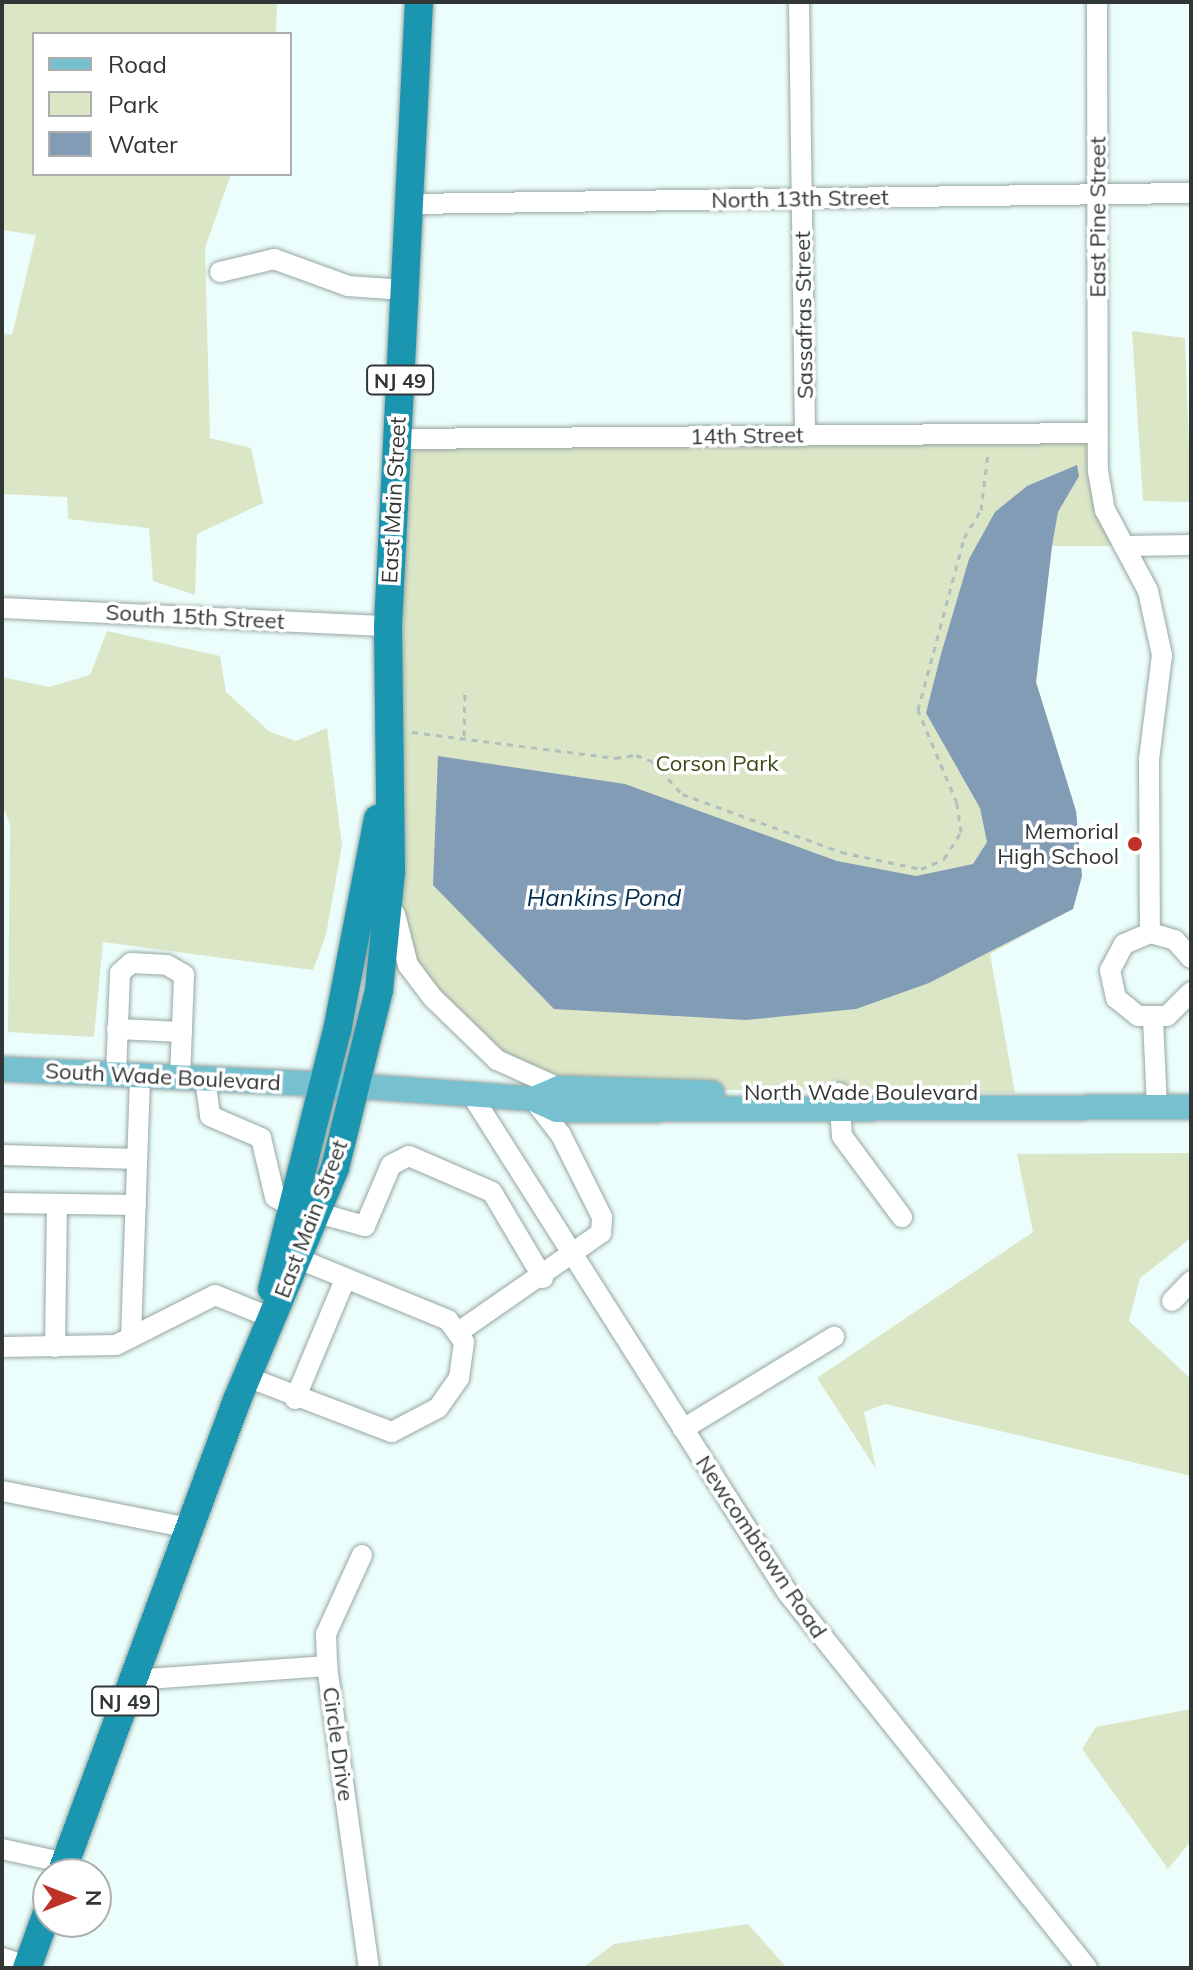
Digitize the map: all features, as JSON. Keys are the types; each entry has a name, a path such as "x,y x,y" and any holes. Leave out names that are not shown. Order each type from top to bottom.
{"highway":[{"name":"East Main Street","path":"261,1345 267,1316 305,1210 357,1086 379,990 391,872 388,626 419,2"},
{"name":"East Main Street","path":"67,1858 247,1377 299,1259 324,1084 388,759"},
{"path":"19,1964 33,1938"}],"main road":[{"name":"South Wade Boulevard","path":"2,1069 324,1084"},
{"name":"North Wade Boulevard","path":"324,1084 533,1099 557,1110 839,1101 1156,1100 1191,1107"},
{"name":"North Wade Boulevard","path":"533,1099 559,1088 839,1101"},
{"name":"North Wade Boulevard","path":"1156,1100 1191,1092"}],"street":[{"name":"Sassafras Street","path":"799,2 805,436"},
{"name":"East Pine Street","path":"1097,2 1099,195 1096,433 1105,510 1148,591 1162,655 1149,759 1150,933"},
{"name":"North 13th Street","path":"409,204 1191,193"},
{"path":"220,272 274,259 348,286 404,290"},
{"name":"14th Street","path":"398,439 1096,433"},
{"path":"1124,546 1191,545"},
{"name":"South 15th Street","path":"2,608 388,626"},
{"path":"391,872 398,941 432,997 497,1060 559,1088"},
{"path":"1191,958 1175,940 1150,933 1124,944 1110,984 1126,1009 1153,1019 1179,1009 1191,992"},
{"path":"131,1337 137,1159 128,1075 117,1029 125,966 167,965 184,975 180,1077"},
{"path":"1153,1019 1156,1100"},
{"path":"117,1029 182,1032"},
{"path":"205,1079 210,1116 261,1138 275,1197 305,1210 365,1226 391,1165 409,1156 492,1192 543,1278"},
{"name":"Newcombtown Road","path":"473,1097 683,1429 827,1646 1087,1968"},
{"path":"460,1331 575,1258 601,1233 602,1217 533,1099"},
{"path":"839,1101 842,1136 902,1217"},
{"path":"2,1155 137,1159"},
{"path":"2,1203 136,1205"},
{"path":"55,1347 57,1204"},
{"path":"299,1259 344,1282 460,1331"},
{"path":"1172,1301 1191,1281"},
{"path":"295,1399 344,1282"},
{"path":"2,1347 116,1345 215,1295 267,1316"},
{"path":"247,1377 295,1399 392,1432 413,1427 438,1408 459,1378 460,1331"},
{"path":"683,1429 834,1337"},
{"path":"2,1491 189,1528"},
{"path":"327,1666 326,1634 362,1555"},
{"name":"Circle Drive","path":"133,1680 327,1666 369,1968"},
{"path":"2,1849 32,1859"}],"path":[{"path":"388,729 464,736 615,758 636,755 652,761 682,794 841,852 921,869 944,859 961,832 957,803 918,710 964,538 981,510 989,434"},
{"path":"464,736 465,688"}],"green space":[{"path":"2,2 277,2 276,32 32,32 32,176 230,176 205,248 210,438 251,448 263,503 197,534 195,595 153,581 149,528 68,519 67,497 2,494 2,333 12,335 36,235 2,230"},
{"path":"1132,331 1185,338 1191,502 1143,501"},
{"name":"Corson Park","path":"1096,433 1098,471 1124,546 1052,546 1036,682 1076,811 1082,876 1073,909 990,954 1015,1093 559,1088 497,1060 398,941 398,439"},
{"path":"107,631 220,656 226,692 270,732 296,741 327,728 342,845 326,935 313,970 103,942 94,1037 8,1032 10,824 2,805 2,677 49,687 90,675"},
{"path":"1191,1153 1191,1238 1140,1278 1129,1321 1191,1379 1191,1476 885,1404 864,1412 876,1469 817,1378 1033,1232 1017,1154"},
{"path":"1191,1709 1191,1841 1168,1869 1082,1749 1096,1727"},
{"path":"748,1924 787,1968 582,1968 614,1944"}],"water":[{"name":"Hankins Pond","path":"1077,465 1079,476 1058,512 1036,682 1076,811 1082,876 1073,909 929,983 856,1009 746,1020 554,1009 433,885 438,756 625,784 837,861 916,876 973,864 987,842 980,808 926,713 941,654 969,559 995,512 1027,486"}],"place":[{"name":"Memorial High School","path":"1135,844"}]}
